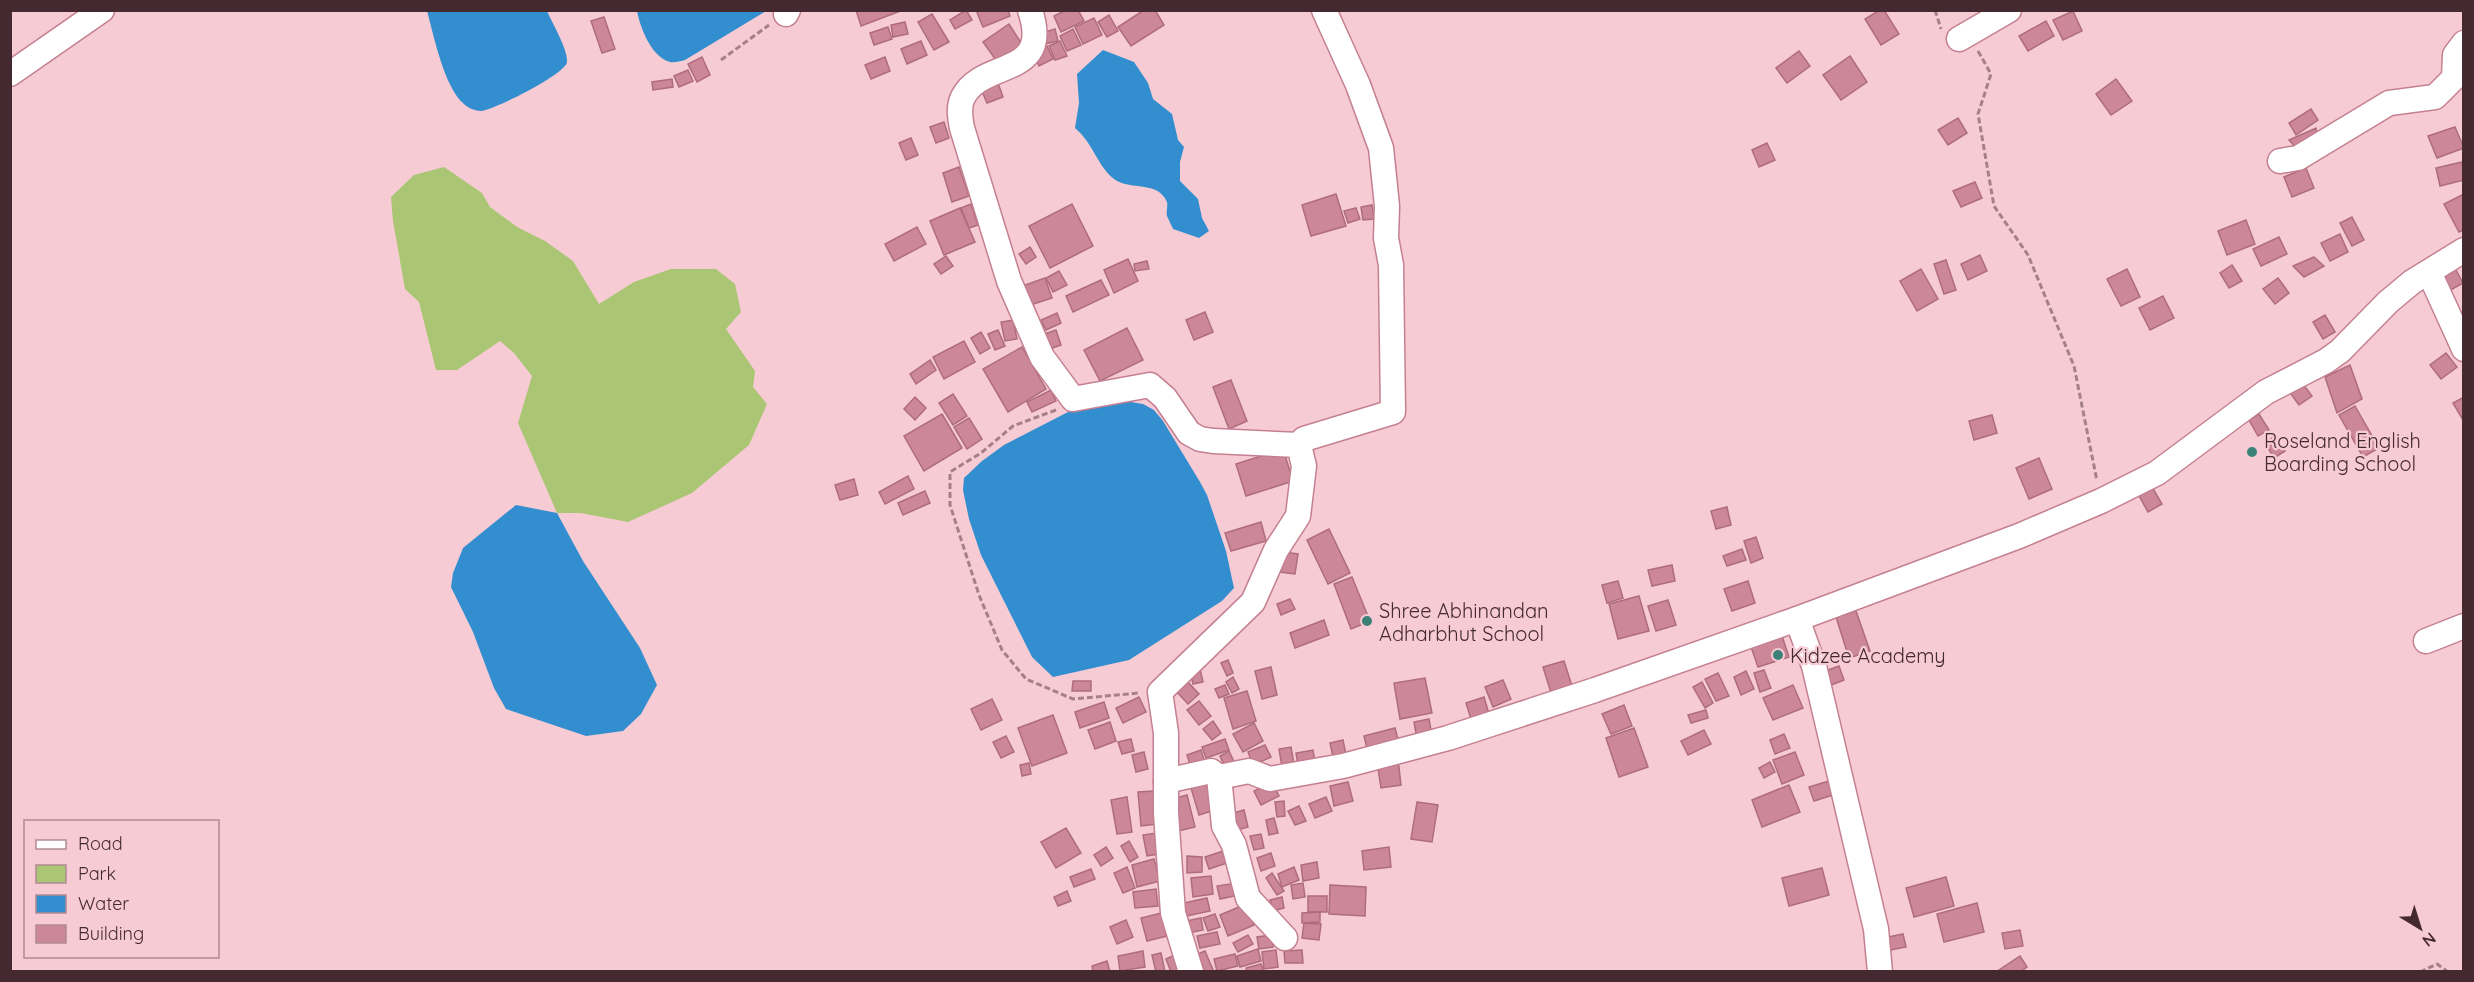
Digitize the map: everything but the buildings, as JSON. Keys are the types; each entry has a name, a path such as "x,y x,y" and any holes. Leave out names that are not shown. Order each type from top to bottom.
{"street":[{"path":"10,74 102,10"},
{"path":"1030,10 1036,26 1034,45 1025,58 971,87 963,96 960,119 1009,281 1042,357 1073,399 1150,384 1165,398 1190,433 1200,439 1299,445"},
{"path":"1299,445 1304,439 1393,412 1391,266 1386,238 1387,206 1381,148 1358,85 1324,10"},
{"path":"1959,39 2009,10"},
{"path":"2280,161 2298,158 2389,103 2435,97 2454,78 2455,56 2463,42"},
{"path":"1219,777 1250,771 1270,779 1342,766 1448,738 1595,690 1797,619 2019,536 2101,501 2157,473 2266,392 2326,362 2340,351 2388,302 2463,250"},
{"path":"2429,272 2463,349"},
{"path":"1191,972 1173,914 1166,813 1166,733 1160,692 1253,602 1276,550 1298,516 1304,466 1299,445"},
{"path":"1797,619 1814,666 1876,928 1880,972"},
{"path":"2426,641 2463,626"},
{"path":"1166,781 1211,771 1219,777 1224,826 1234,845 1248,898 1285,938"}],"path":[{"path":"1935,10 1941,32 1976,46 1991,74 1978,114 1994,206 2028,255 2074,366 2101,501"},
{"path":"721,60 787,12"},
{"path":"1073,399 1055,411 1013,426 981,453 950,472 950,505 956,527 979,595 1002,650 1026,679 1073,699 1160,692"},
{"path":"2420,972 2437,964 2448,972"}],"green space":[{"path":"444,167 482,193 490,207 517,227 545,241 573,261 599,304 634,282 671,269 716,269 735,284 741,312 726,329 755,371 753,387 767,404 749,445 692,493 628,522 581,513 557,513 518,423 532,376 514,353 500,341 457,370 436,370 419,302 405,289 391,197 414,175"}],"water":[{"path":"637,10 766,11 685,60 670,62 663,59 652,48 644,33"},
{"path":"427,11 547,11 562,43 567,62 564,68 555,75 528,91 488,109 474,110 467,107 457,96 445,74"},
{"path":"1103,50 1134,62 1148,83 1153,99 1172,114 1178,140 1184,147 1180,162 1180,181 1198,199 1202,218 1209,231 1199,238 1173,229 1167,216 1167,202 1163,195 1150,188 1121,183 1108,174 1075,128 1079,103 1077,74"},
{"path":"1125,401 1143,404 1154,410 1200,482 1207,495 1226,551 1234,588 1222,601 1129,660 1053,677 1032,657 981,555 969,519 963,490 964,478 1004,445 1070,411"},
{"path":"516,505 557,513 583,561 640,648 657,685 641,714 623,731 586,736 506,709 494,688 473,632 451,587 453,573 463,548"}],"place":[{"name":"Roseland English Boarding School","path":"2252,452"},
{"name":"Shree Abhinandan Adharbhut School","path":"1367,621"},
{"name":"Kidzee Academy","path":"1778,655"}]}
